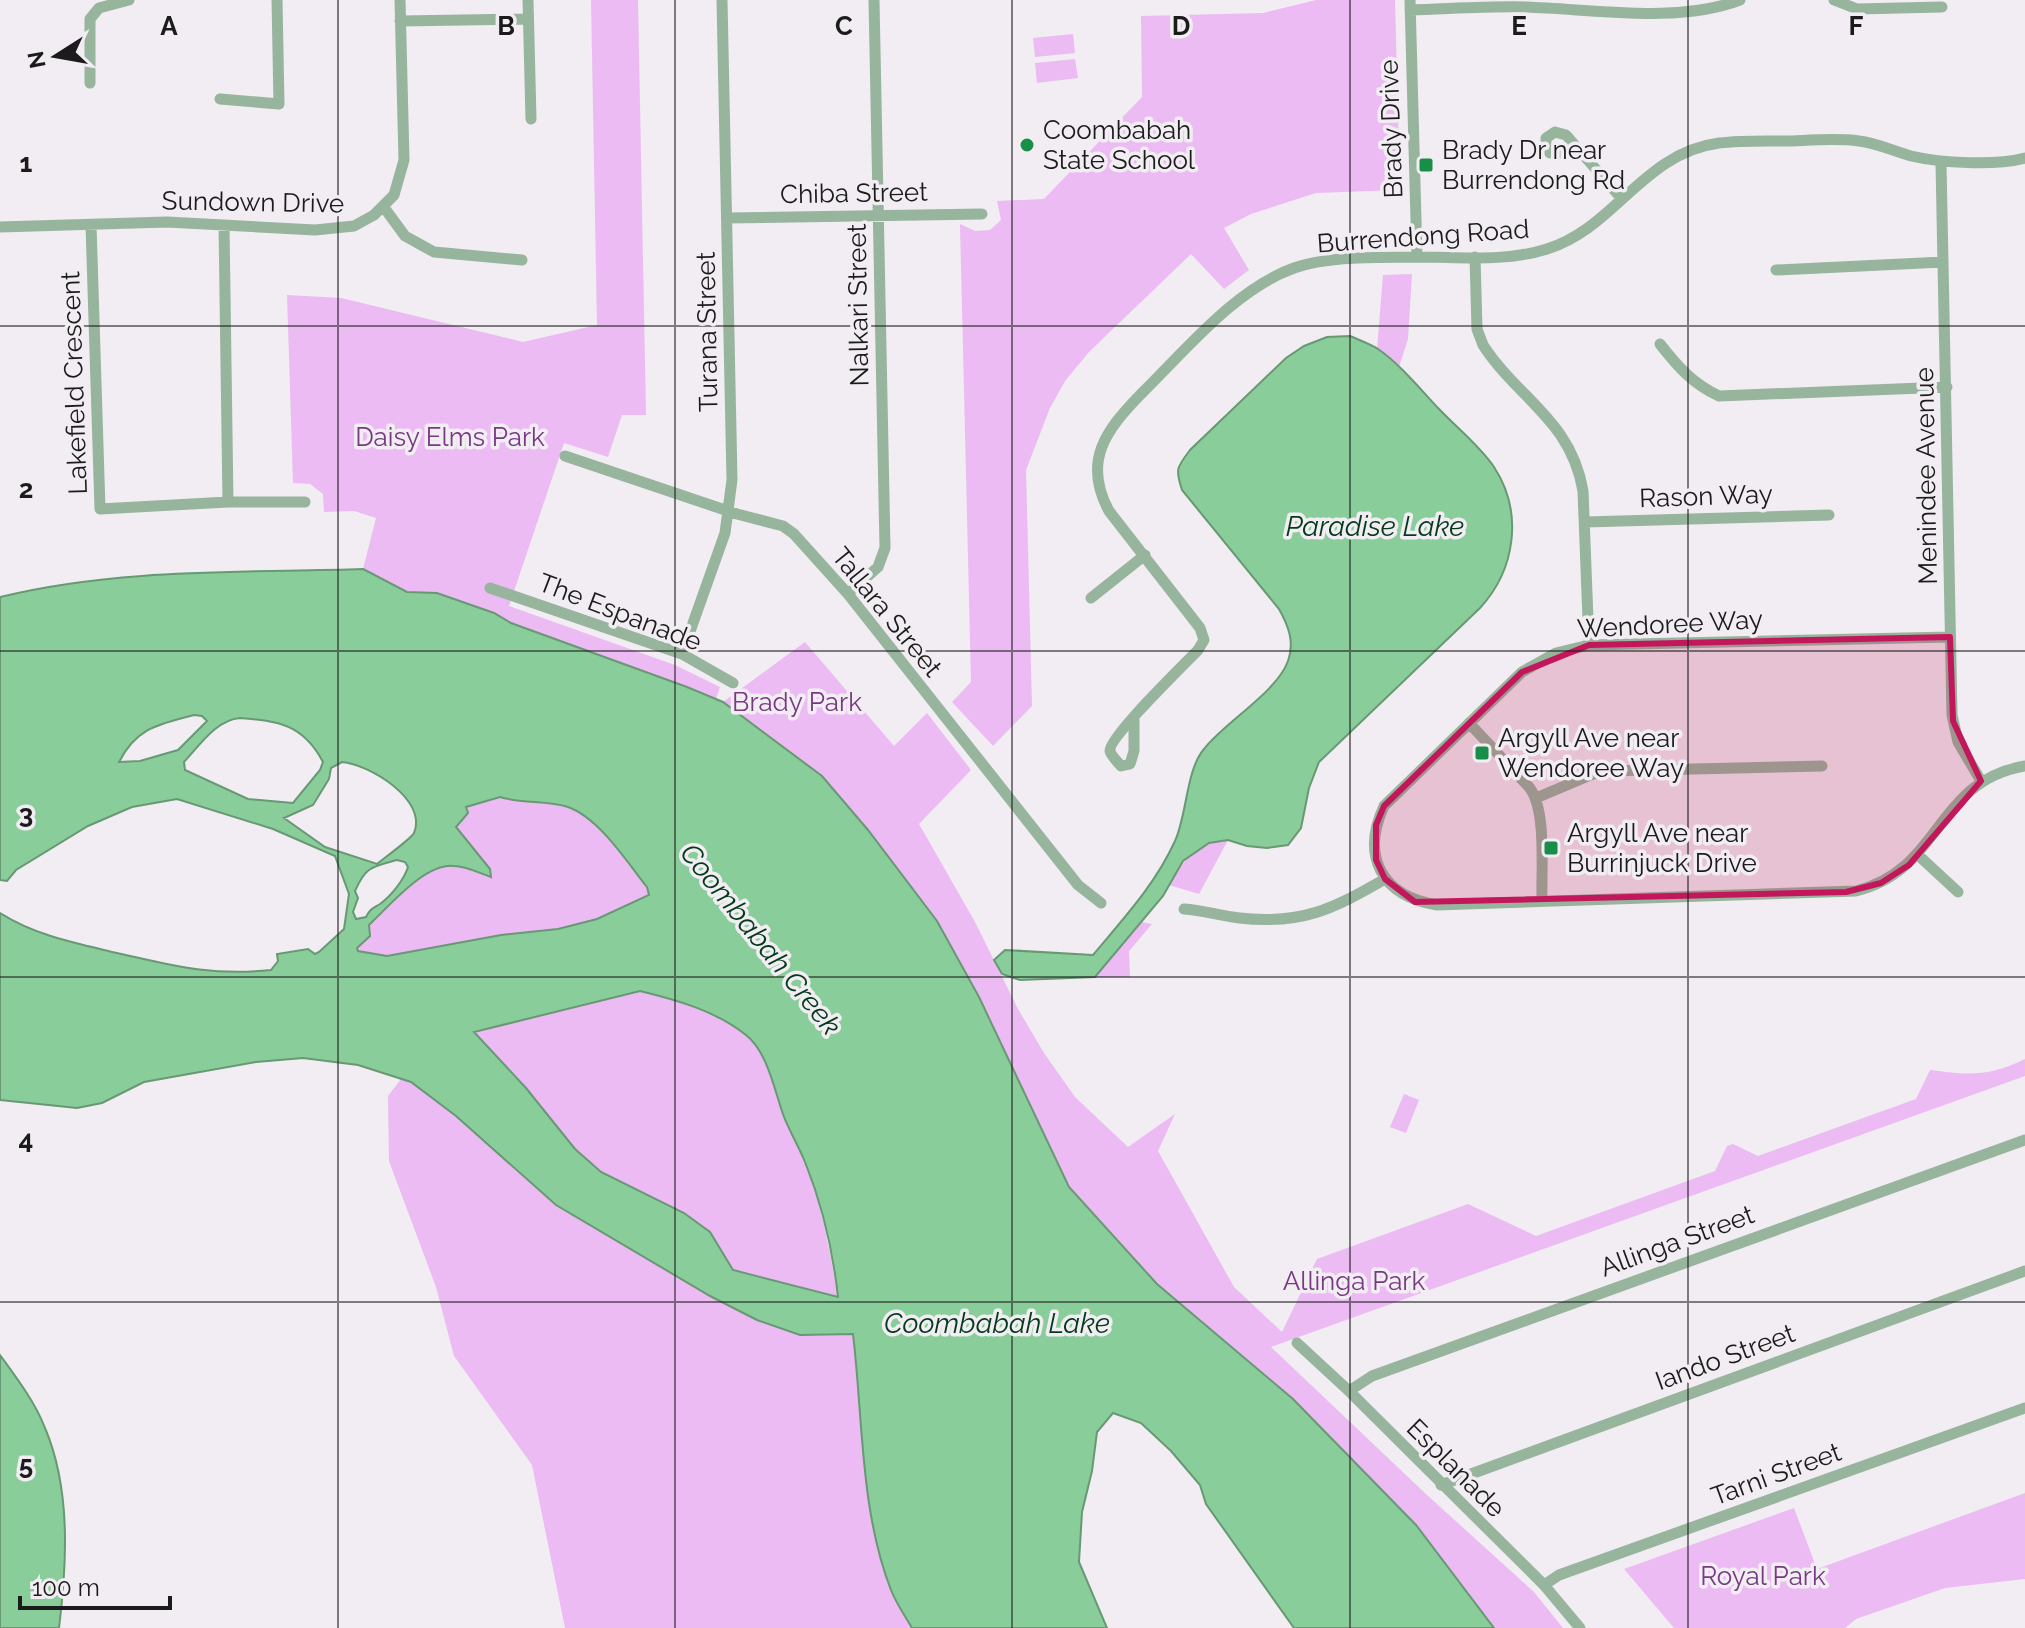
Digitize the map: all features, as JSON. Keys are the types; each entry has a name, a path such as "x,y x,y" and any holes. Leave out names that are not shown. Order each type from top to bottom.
{"street":[{"path":"90,83 90,19 99,8 129,0"},
{"path":"220,99 279,104 277,0"},
{"name":"Sundown Drive","path":"0,227 167,222 336,230 354,226 374,215 394,195 404,160 400,0"},
{"path":"528,0 531,119"},
{"name":"Turana Street","path":"682,654 725,533 732,480 722,0"},
{"name":"Nalkari Street","path":"848,594 878,567 885,548 874,0"},
{"path":"1410,5 1720,7 1740,0"},
{"path":"1834,0 1857,9 1942,7"},
{"name":"Brady Drive","path":"1410,5 1417,257"},
{"path":"400,21 528,19"},
{"name":"Burrendong Road","path":"1134,717 1204,640 1200,628 1109,511 1101,495 1098,460 1108,432 1118,418 1239,299 1267,279 1296,267 1327,261 1475,257 1532,253 1560,245 1584,230 1648,174 1672,158 1698,147 1720,143 1848,140 1875,144 1941,163 2024,160"},
{"path":"1580,153 1621,198"},
{"name":"Menindee Avenue","path":"1941,163 1953,721 1958,742 1981,781"},
{"path":"383,206 405,236 434,252 522,260"},
{"name":"Chiba Street","path":"727,218 982,214"},
{"name":"Lakefield Crescent","path":"91,225 100,509 228,502 305,502"},
{"path":"224,225 228,502"},
{"path":"1475,257 1479,337 1489,354 1564,438 1582,480 1589,645"},
{"path":"1776,270 1943,262"},
{"path":"1660,344 1684,374 1700,387 1719,396 1947,387"},
{"name":"Tallara Street","path":"565,456 783,526 794,534 848,594 1078,885 1101,903"},
{"name":"Rason Way","path":"1585,522 1829,515"},
{"path":"1091,598 1145,555"},
{"name":"The Espanade","path":"490,588 682,654 733,683"},
{"name":"Wendoree Way","path":"1385,879 1376,860 1374,842 1376,825 1384,806 1532,665 1556,653 1589,645 1950,637"},
{"path":"1469,723 1536,798 1542,900"},
{"path":"1536,798 1607,771 1822,766"},
{"path":"1184,909 1237,918 1274,920 1305,917 1334,908 1385,879 1398,892 1415,902 1437,905 1856,891 1890,878 1918,855 1954,804 1981,781 2025,766"},
{"path":"1918,855 1958,892"},
{"name":"Allinga Street","path":"1349,1391 1387,1370 2025,1140"},
{"name":"Iando Street","path":"1441,1485 2025,1271"},
{"name":"Esplanade","path":"1297,1343 1544,1585 1580,1628"},
{"name":"Tarni Street","path":"1544,1585 1559,1575 2025,1408"}],"highlighted area":[{"path":"1950,637 1953,721 1981,781 1909,865 1881,883 1846,892 1415,902 1385,879 1376,860 1376,825 1384,806 1522,672 1589,645"}],"green space":[{"name":"Daisy Elms Park","path":"591,0 638,0 646,415 622,415 608,457 564,443 509,606 675,665 720,687 716,699 437,593 407,592 363,569 376,518 354,511 324,512 323,494 310,484 293,483 287,295 341,298 523,342 597,325"},
{"path":"1316,0 1395,0 1400,190 1316,193 1251,214 1224,228 1249,270 1224,289 1191,254 1089,352 1065,381 1050,408 1026,470 1032,706 993,746 952,702 971,682 960,224 975,231 990,230 1001,220 997,201 1044,199 1142,97 1141,16 1263,13"},
{"path":"1073,34 1075,53 1035,57 1033,38"},
{"path":"1075,59 1078,78 1037,83 1035,63"},
{"path":"1412,274 1408,339 1399,367 1377,349 1383,275"},
{"path":"805,642 894,746 927,713 971,770 919,824 975,922 1018,1009 1075,1097 1128,1147 1175,1114 1158,1151 1234,1287 1282,1332 1317,1259 1468,1204 1536,1236 1715,1171 1727,1146 1733,1144 1758,1156 1916,1099 1930,1070 1989,1072 2025,1059 2025,1076 1271,1347 1534,1592 1563,1628 1494,1628 1416,1525 1293,1399 1157,1285 1069,1187 979,997 937,921 868,830 822,776 723,702"},
{"path":"500,797 560,806 579,813 612,842 647,887 649,895 597,919 558,929 501,935 387,956 358,951 357,948 370,936 369,925 430,871 450,865 490,868 456,827 468,813 466,807"},
{"path":"1228,840 1199,894 1169,885 1192,854 1207,845"},
{"path":"1142,922 1152,924 1129,951 1130,977 1095,977"},
{"path":"640,991 709,1013 754,1042 770,1073 786,1123 811,1178 825,1229 838,1298 733,1270 710,1232 684,1213 601,1172 575,1149 474,1032"},
{"path":"401,1079 411,1082 456,1116 800,1335 853,1334 874,1531 891,1591 912,1628 565,1628 532,1465 454,1356 436,1287 389,1161 388,1096"},
{"path":"1404,1094 1419,1100 1406,1133 1390,1127"},
{"name":"Royal Park","path":"2025,1493 2025,1579 1945,1588 1856,1619 1845,1628 1674,1628 1624,1569 1794,1508 1817,1569"}],"water":[{"name":"Paradise Lake","path":"1350,336 1378,349 1395,362 1494,467 1509,503 1512,522 1508,559 1492,593 1319,762 1309,788 1301,828 1288,845 1267,848 1228,840 1209,843 1183,861 1163,896 1095,977 1020,980 1002,974 994,960 1005,950 1093,955 1138,901 1167,857 1179,830 1190,780 1204,749 1282,673 1291,647 1290,634 1279,609 1182,490 1178,468 1190,450 1286,358 1304,346 1327,337"},
{"name":"Coombabah Lake","path":"363,569 407,592 437,593 723,702 822,776 868,830 937,921 979,997 1069,1187 1157,1284 1293,1399 1416,1525 1494,1628 1294,1628 1206,1504 1200,1485 1171,1451 1141,1423 1113,1413 1097,1432 1082,1512 1079,1562 1107,1628 912,1628 891,1590 873,1528 853,1334 800,1335 757,1320 710,1296 556,1205 456,1116 411,1082 358,1065 303,1058 256,1062 144,1082 102,1103 77,1108 0,1100 0,913 42,933 71,942 193,969 249,972 271,970 278,961 277,954 308,949 315,954 319,952 344,929 349,894 335,856 273,829 177,799 132,807 88,826 16,870 7,881 0,880 0,597 135,576","holes":["194,715 202,716 207,721 178,750 140,761 119,762 134,741 160,725","240,718 288,727 298,732 315,749 323,762 320,770 293,803 248,799 185,770 184,762 223,723","342,762 380,776 404,796 412,808 416,820 414,833 377,864 325,847 284,818 313,805 329,779 331,768","500,797 568,807 601,831 647,887 649,895 597,919 558,929 501,935 387,956 358,951 357,948 370,936 369,925 421,877 443,867 459,866 491,877 490,869 456,827 468,813 466,807","397,860 405,862 408,867 388,897 366,917 356,919 353,912 358,898 355,891 367,872","640,991 696,1007 746,1035 754,1042 770,1073 784,1117 817,1194 838,1297 733,1270 710,1232 684,1213 601,1172 575,1149 526,1088 474,1032"]},
{"path":"0,1355 41,1418 59,1476 65,1552 59,1628 0,1628"}],"place":[{"name":"Coombabah State School","path":"1027,145"},
{"name":"Brady Dr near Burrendong Rd","path":"1426,165"},
{"name":"Argyll Ave near Wendoree Way","path":"1482,753"},
{"name":"Argyll Ave near Burrinjuck Drive","path":"1551,848"}],"park label":[{"name":"Brady Park","path":"797,702"},
{"name":"Allinga Park","path":"1354,1281"}],"water label":[{"name":"Coombabah Creek","path":"761,939"}]}
